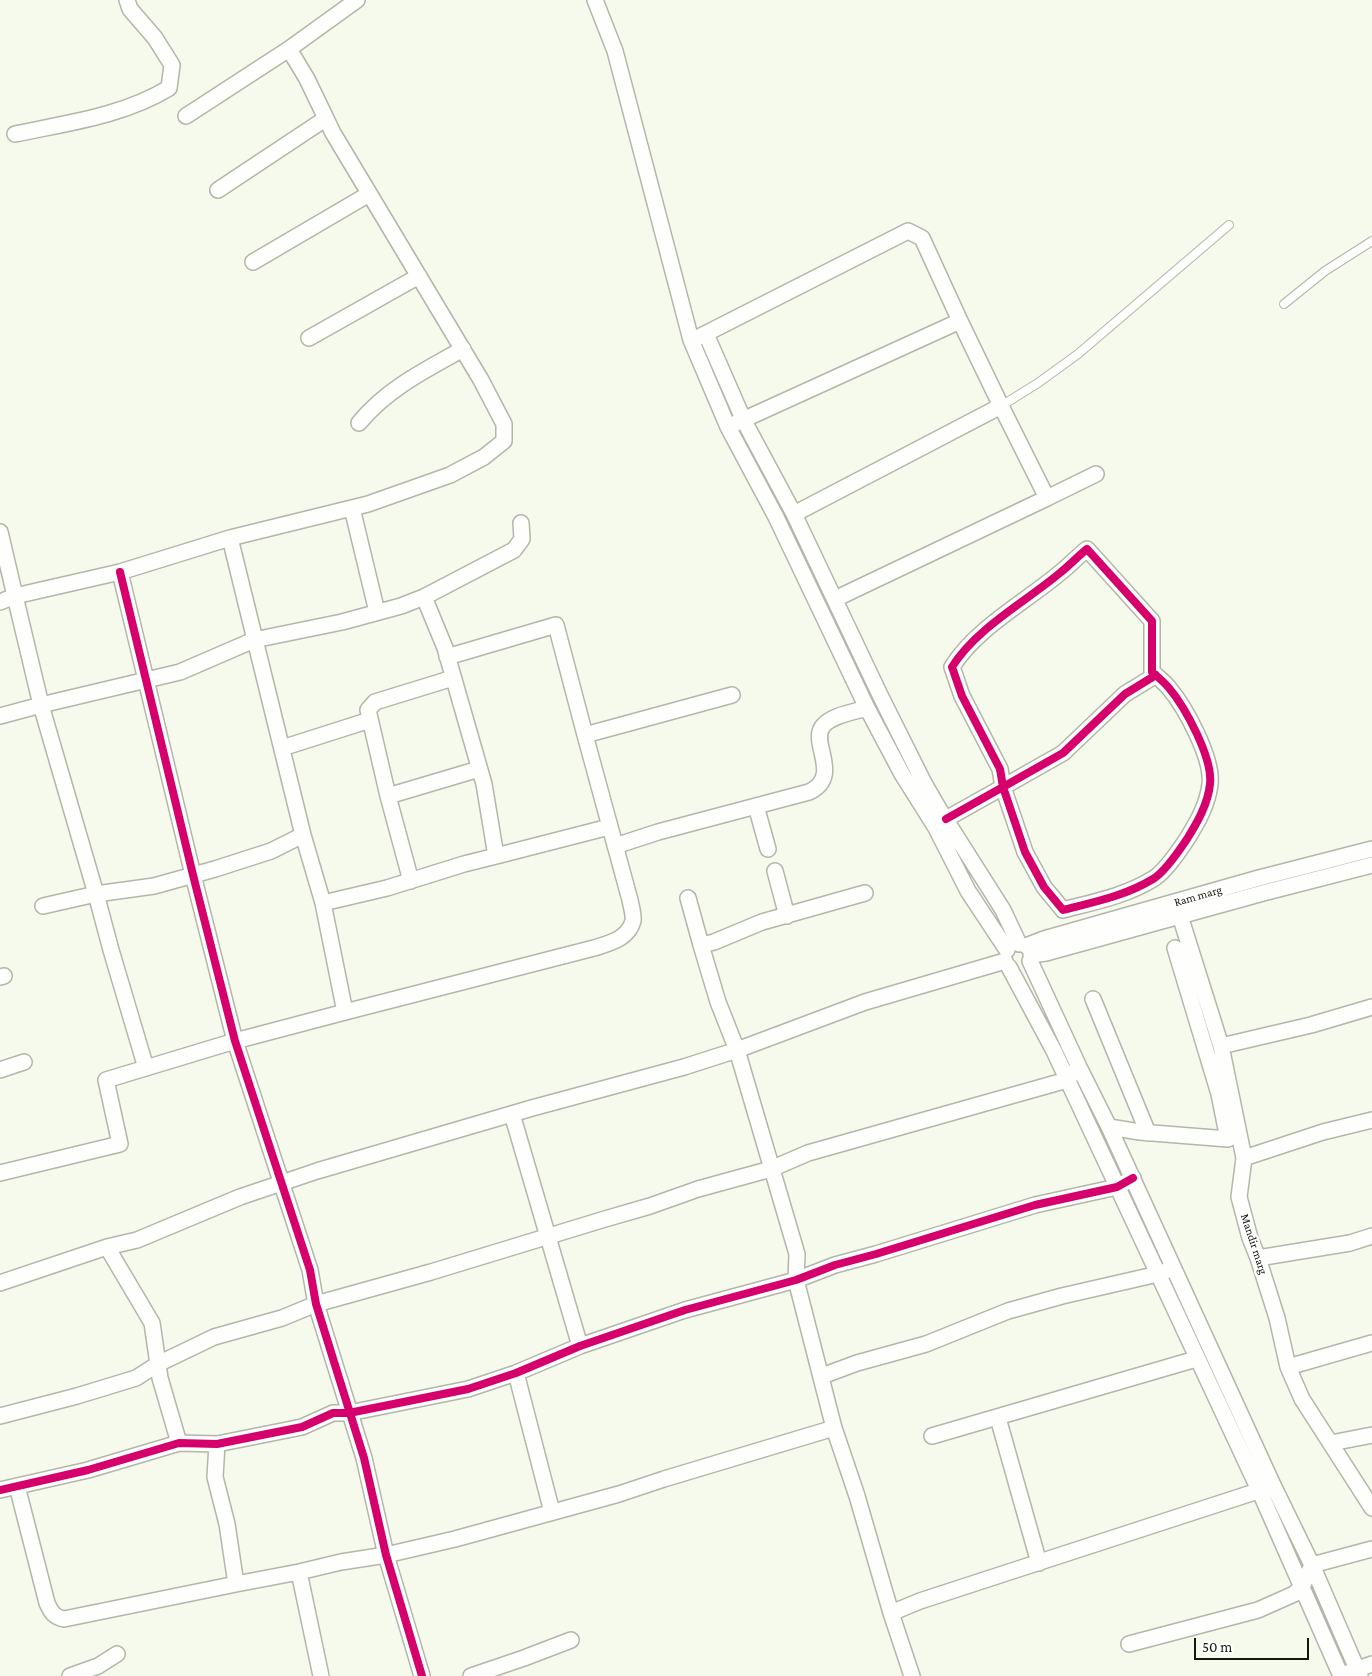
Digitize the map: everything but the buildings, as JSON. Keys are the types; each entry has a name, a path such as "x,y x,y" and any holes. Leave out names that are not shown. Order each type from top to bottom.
{"street":[{"path":"16,134 100,116 151,98 169,88 172,64 155,38 130,9 127,0"},
{"path":"186,116 289,48 357,0"},
{"path":"595,0 615,51 692,340 728,427 776,517 867,708 902,774 936,828 968,892 1018,955 1079,1067 1109,1127 1173,1267 1266,1488 1302,1587 1340,1676 1359,1673 1372,1664"},
{"path":"0,602 15,596 120,572 230,538 352,508 393,495 450,475 484,457 504,440 504,424 463,349 325,119 307,79 289,48"},
{"path":"218,190 325,119"},
{"path":"253,262 369,194"},
{"path":"692,340 908,231 922,238 960,322 1047,498"},
{"path":"309,338 419,276"},
{"path":"728,427 960,322"},
{"path":"706,334 744,421 794,514 924,783 1003,910 1032,1007 1196,1359 1266,1488 1312,1564 1359,1673"},
{"path":"359,423 384,396 409,379 463,349"},
{"path":"794,514 1001,406"},
{"path":"835,599 1096,474"},
{"path":"352,508 377,612"},
{"path":"0,716 180,672 254,640 342,622 424,598 514,550 522,539 521,523"},
{"path":"0,532 41,705 146,1068"},
{"path":"230,538 303,835 324,903 345,1012"},
{"path":"1087,549 1152,621 1152,672 1169,688 1190,720 1206,756 1210,783 1200,818 1179,852 1154,879 1112,898 1063,910 1044,887 1025,852 1003,787 1000,769 962,696 952,667 960,655 1003,616 1061,572 1087,549"},
{"path":"120,572 235,1041 310,1270 316,1304 364,1458 386,1555 422,1676"},
{"path":"424,598 447,657 484,784 496,856"},
{"path":"0,1173 120,1144 106,1080 235,1041 432,991 616,941 627,932 634,919 630,900 556,626 447,657"},
{"path":"946,819 1063,753 1125,694 1156,675"},
{"path":"411,881 388,796 368,710 375,702 453,678"},
{"path":"585,735 732,695"},
{"path":"615,846 658,832 809,792 818,787 823,781 824,772 820,733 823,726 838,717 867,708"},
{"path":"282,748 370,720"},
{"path":"388,796 479,769"},
{"path":"756,806 768,849"},
{"path":"324,903 387,888 496,856 610,827"},
{"path":"43,906 96,894 154,886 271,851 303,835"},
{"name":"Ram marg","path":"0,1283 106,1247 137,1240 240,1197 280,1183 512,1114 684,1067 736,1050 865,1002 1018,955 1044,939 1178,909 1259,878 1372,849"},
{"path":"1178,909 1372,865"},
{"path":"775,871 787,916"},
{"path":"701,945 714,942 762,922 865,893"},
{"path":"688,898 718,1002 736,1050 797,1254 796,1280 834,1428 857,1496 891,1613 912,1676"},
{"name":"Mandir marg","path":"1178,909 1199,982 1221,1046 1244,1158 1240,1197 1250,1238 1277,1318 1288,1367 1302,1399 1372,1508"},
{"path":"1109,1127 1148,1133 1228,1139 1219,1094 1175,948"},
{"path":"1093,999 1148,1133"},
{"path":"1221,1046 1310,1025 1372,1007"},
{"path":"0,1070 24,1062"},
{"path":"0,1416 136,1378 158,1364 214,1337 282,1318 316,1304 650,1206 698,1188 771,1169 808,1153 1067,1080 1079,1067"},
{"path":"512,1114 580,1346"},
{"path":"1244,1158 1322,1132 1372,1120"},
{"path":"0,1490 88,1470 179,1443 217,1444 302,1428 334,1413 350,1413 468,1389 580,1346 685,1310 796,1280 835,1266 1035,1204 1117,1187 1132,1178"},
{"path":"1258,1258 1350,1243 1372,1236"},
{"path":"106,1247 152,1323 160,1378 179,1443"},
{"path":"822,1376 857,1363 926,1344 1008,1311 1062,1296 1158,1274 1173,1267"},
{"path":"1288,1367 1372,1343"},
{"path":"932,1436 1196,1359"},
{"path":"516,1372 552,1512"},
{"path":"998,1418 1039,1562"},
{"path":"17,1486 50,1612 56,1618 64,1619 342,1562 386,1555 455,1539 619,1494 664,1478 834,1428"},
{"path":"1332,1443 1372,1434"},
{"path":"217,1444 215,1477 226,1524 236,1584"},
{"path":"891,1613 920,1601 1266,1488"},
{"path":"1312,1564 1372,1549"},
{"path":"1129,1644 1258,1610 1294,1594 1302,1587 1312,1564"},
{"path":"299,1572 320,1676"},
{"path":"471,1676 571,1640"},
{"path":"70,1676 98,1666 117,1654"}],"lane":[{"path":"1001,406 1038,383 1078,354 1229,225"},
{"path":"1284,304 1325,270 1372,241"}],"cycle path":[{"path":"946,819 1003,787 1025,852 1044,887 1063,910 1120,894 1158,876 1172,861 1198,820 1209,791 1210,773 1203,747 1183,707 1169,688 1159,678 1156,676 1154,674 1152,672 1152,621 1087,549 1048,583 988,627 962,653 952,667 962,696 1000,769 1003,787 1063,753 1125,694 1156,675"},
{"path":"120,572 235,1041 310,1270 316,1304 364,1458 386,1555 422,1676"},
{"path":"0,1490 88,1470 179,1443 217,1444 302,1427 333,1413 349,1413 468,1389 516,1373 580,1346 685,1310 796,1280 835,1265 1035,1205 1117,1187 1133,1178"}]}
